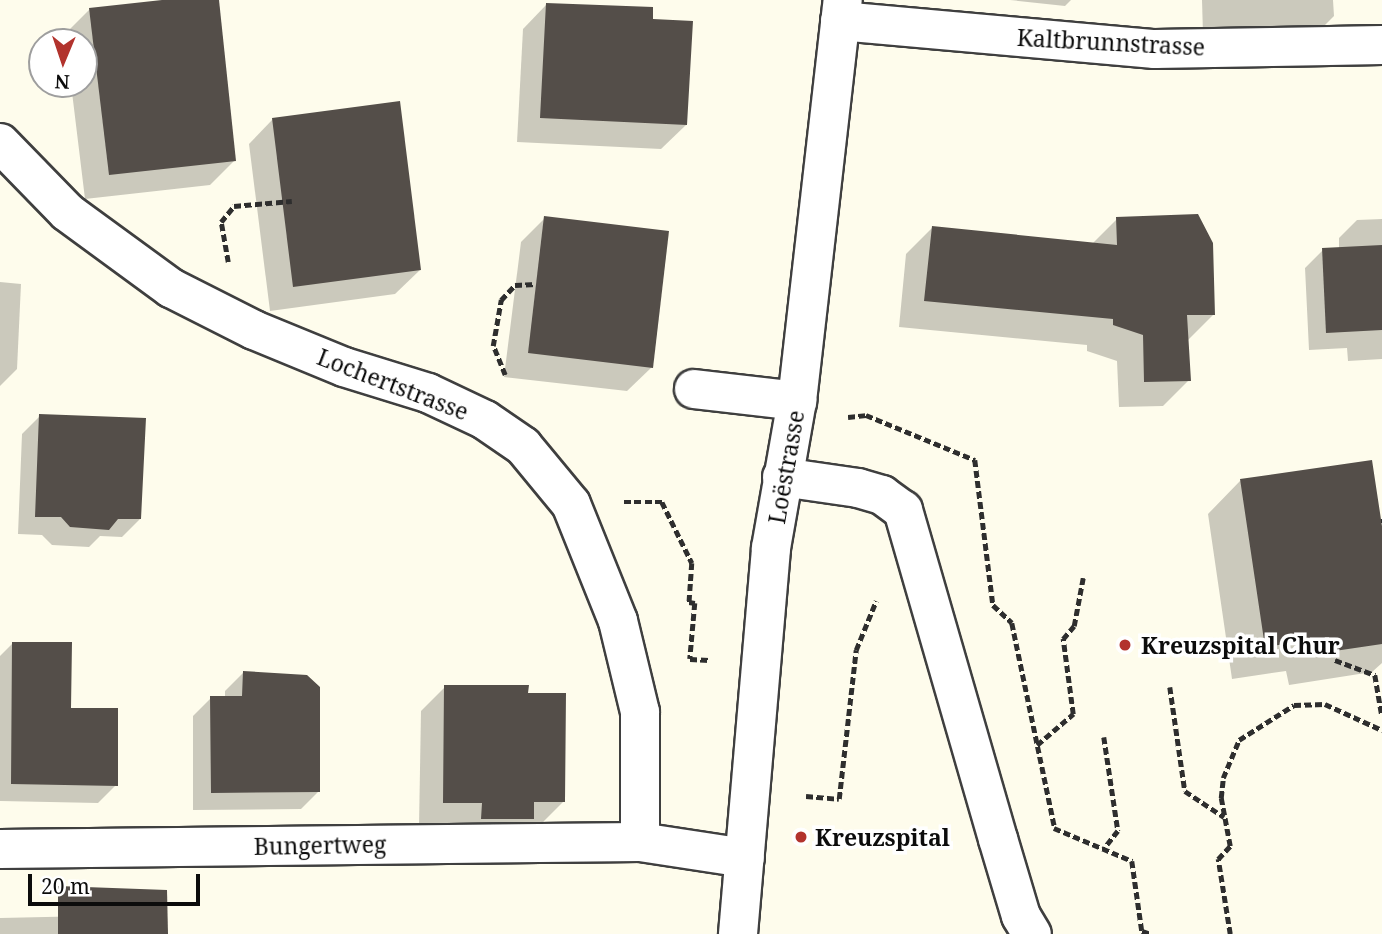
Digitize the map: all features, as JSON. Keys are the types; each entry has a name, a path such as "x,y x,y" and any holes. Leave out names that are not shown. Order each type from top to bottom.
{"street":[{"name":"Kaltbrunnstrasse","path":"841,10 1155,49 1382,45"},
{"name":"Loëstrasse","path":"738,934 756,695 782,477 797,401 841,10"},
{"name":"Lochertstrasse","path":"0,144 67,212 114,249 171,288 238,321 344,367 428,393 485,420 523,446 571,504 618,621 640,712 640,842"},
{"path":"694,389 797,401"},
{"path":"782,477 882,495 903,510 912,532 1021,916 1032,934"},
{"path":"640,842 745,858"},
{"name":"Bungertweg","path":"0,849 640,842"}],"path":[{"path":"238,321 221,222 234,206 292,201"},
{"path":"504,364 493,346 501,300 515,285 536,284"},
{"path":"848,416 866,415 975,460 993,605 1012,622 1055,828"},
{"path":"617,502 662,502 692,562 689,602 695,603 690,659 709,660"},
{"path":"806,796 839,799 856,650 892,562 912,532"},
{"path":"1037,745 1073,714 1063,639 1074,626 1083,578"},
{"path":"1335,660 1375,676 1382,716"},
{"path":"1170,687 1185,790 1225,818"},
{"path":"1230,934 1218,859 1230,846 1221,797 1230,758 1239,740 1257,724 1294,705 1325,704 1355,714 1382,730"},
{"path":"1104,737 1118,831 1104,849"},
{"path":"998,839 1055,828 1132,862 1142,931 1150,934"}],"building":[{"path":"162,0 219,0 236,161 109,175 98,83 98,28 91,28 89,8"},
{"path":"546,3 653,7 653,19 693,21 687,125 540,118"},
{"path":"400,101 421,270 293,287 272,118"},
{"path":"1198,214 1213,243 1215,315 1187,315 1191,381 1144,382 1143,335 1113,325 1113,319 924,301 932,226 1117,245 1116,217"},
{"path":"544,216 669,231 653,368 528,353"},
{"path":"1382,245 1382,330 1326,333 1322,248"},
{"path":"39,414 146,418 141,519 118,519 109,530 70,527 61,517 35,517"},
{"path":"1372,460 1382,526 1382,644 1321,653 1319,639 1265,647 1240,479"},
{"path":"12,642 72,642 71,708 118,708 118,786 11,784"},
{"path":"243,671 307,675 320,687 320,792 211,793 210,696 242,696"},
{"path":"444,685 529,685 528,693 566,693 565,802 534,802 534,819 481,819 482,803 443,803"},
{"path":"58,886 167,890 168,934 58,934"}],"place":[{"name":"Kreuzspital Chur","path":"1125,645"},
{"name":"Kreuzspital","path":"801,837"}]}
